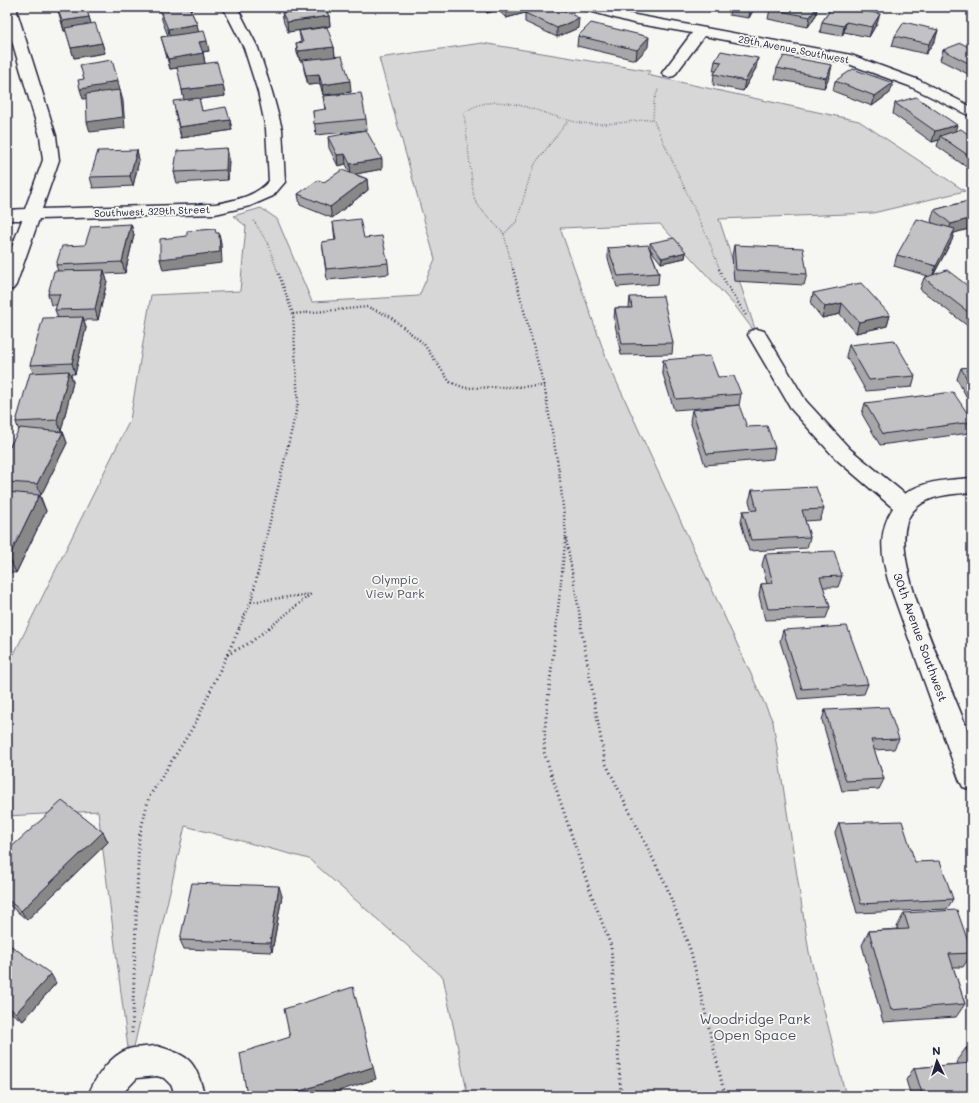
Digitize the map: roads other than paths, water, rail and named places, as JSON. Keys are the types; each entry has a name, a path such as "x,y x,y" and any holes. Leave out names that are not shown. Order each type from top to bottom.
{"street":[{"name":"Southwest 329th Street","path":"7,216 214,209 244,203 267,193 277,182 274,129 252,48 230,7"},
{"path":"591,7 633,19 701,31 670,73"},
{"path":"7,286 51,160 48,136 9,11"},
{"name":"29th Avenue Southwest","path":"701,31 846,58 914,83 942,96 972,113"},
{"path":"757,335 799,405 844,454 905,506 917,496 933,490 972,485"},
{"name":"30th Avenue Southwest","path":"905,506 896,522 892,544 896,570 905,599 972,779"},
{"path":"103,1096 109,1085 130,1064 157,1061 173,1066 184,1077 190,1096"}],"park label":[{"name":"Olympic View Park","path":"395,586"},
{"name":"Woodridge Park Open Space","path":"755,1026"}]}
